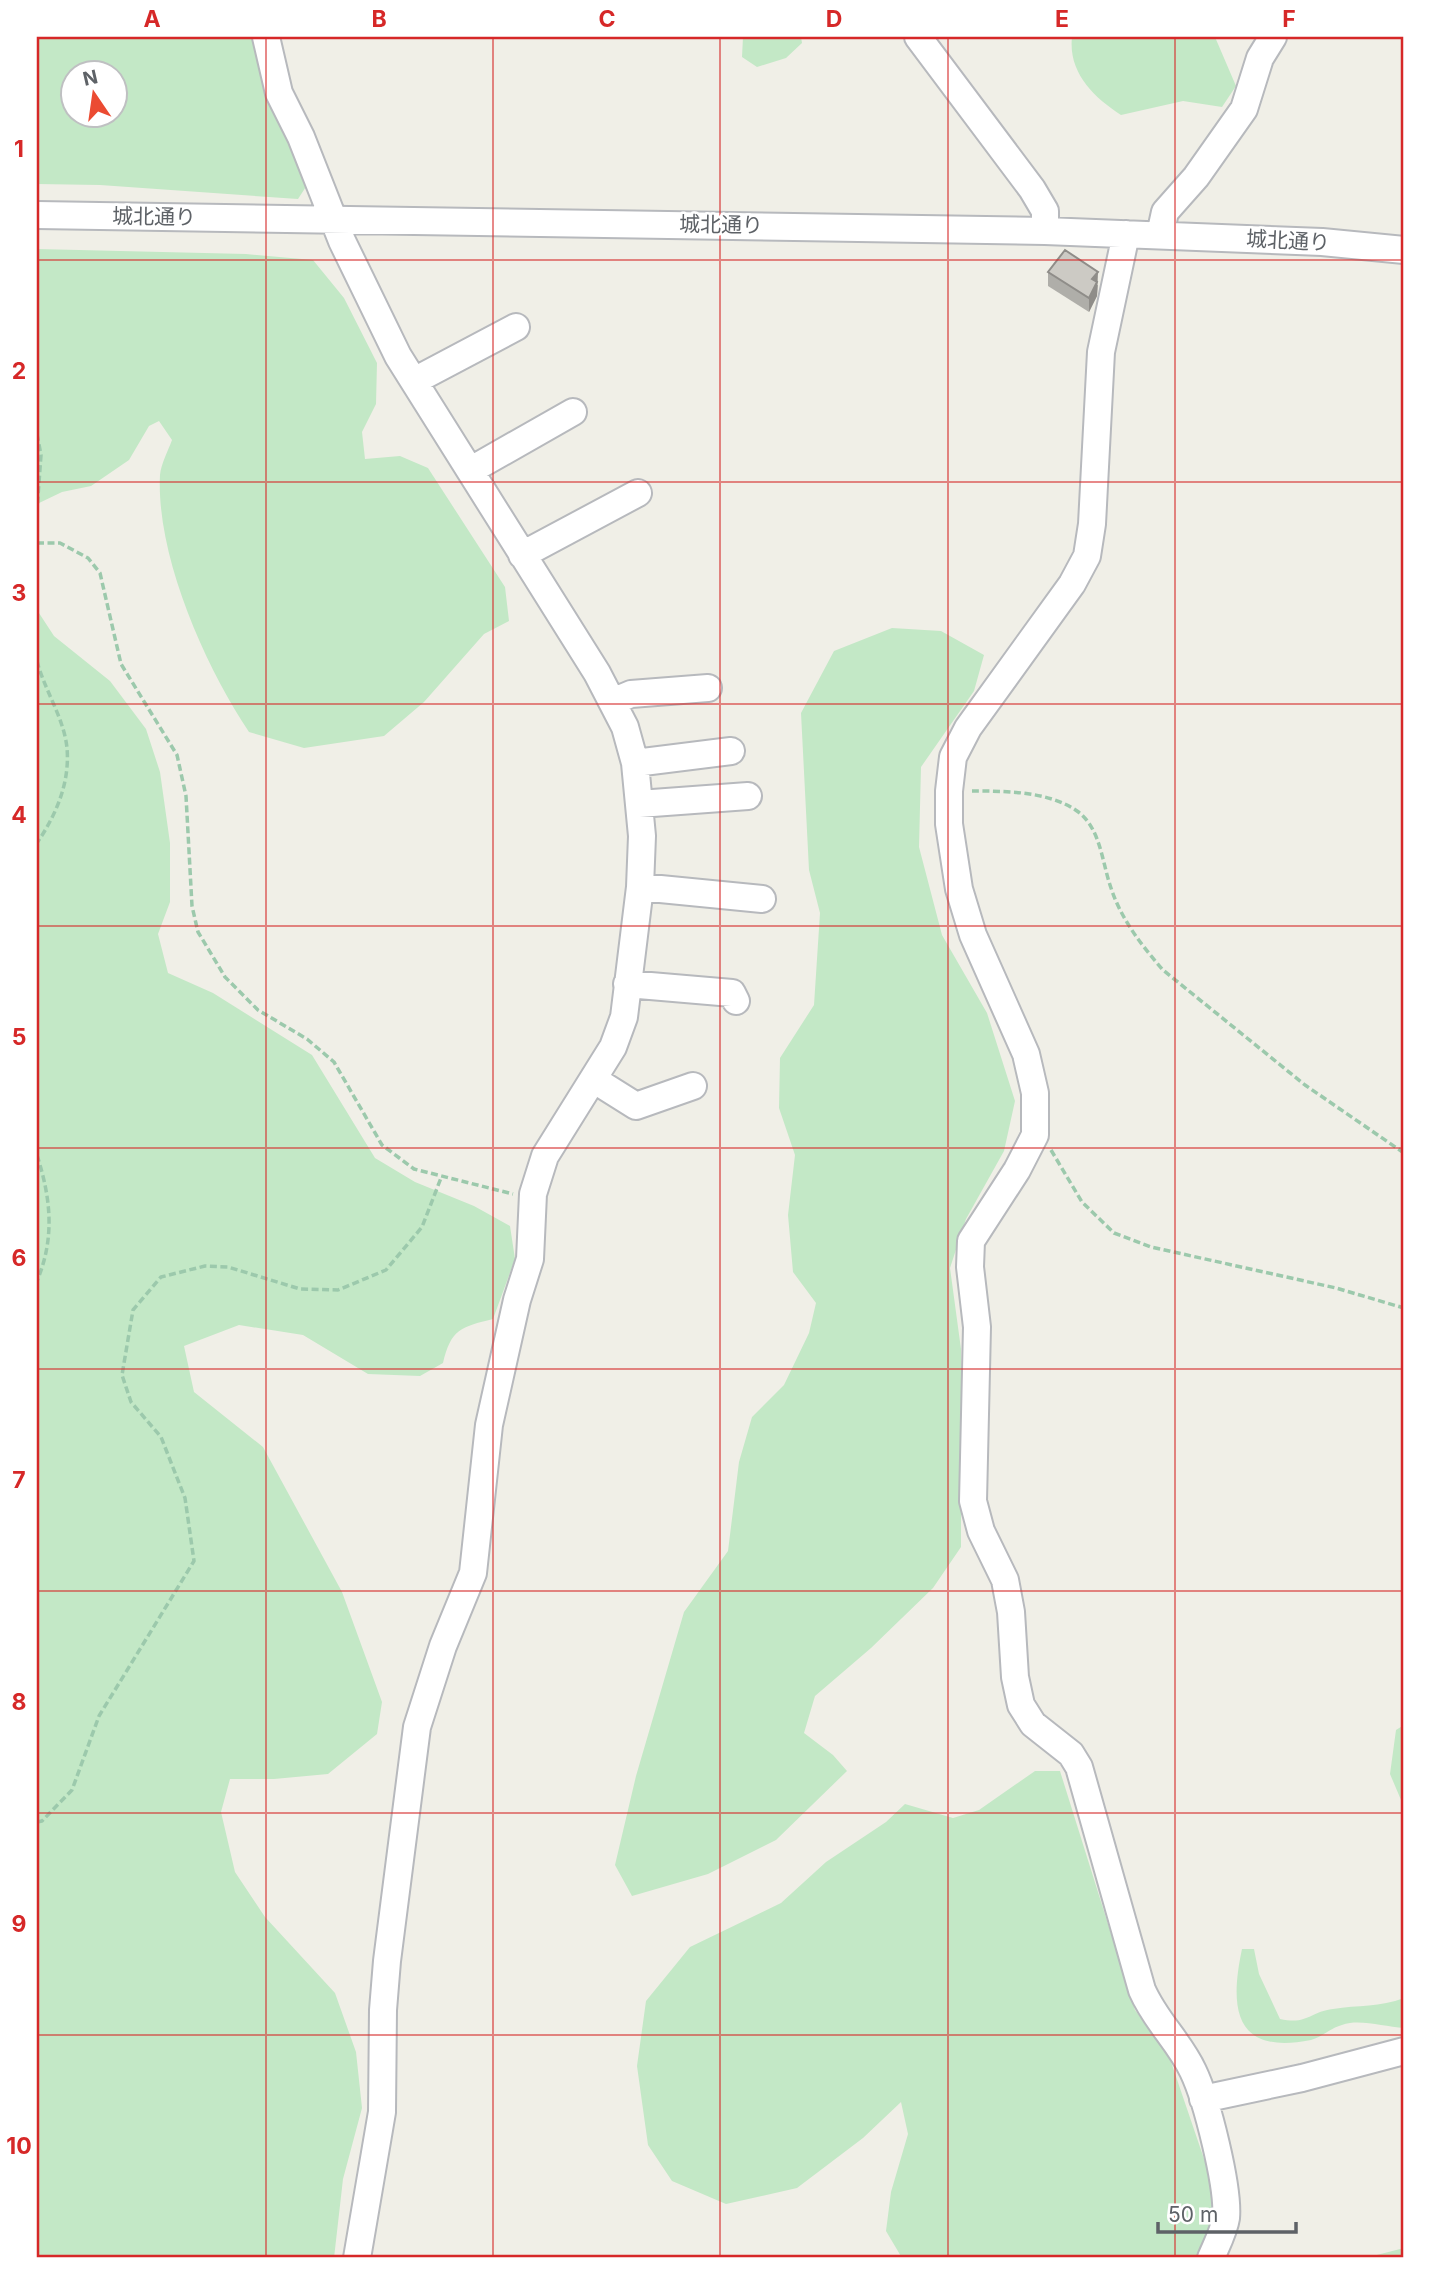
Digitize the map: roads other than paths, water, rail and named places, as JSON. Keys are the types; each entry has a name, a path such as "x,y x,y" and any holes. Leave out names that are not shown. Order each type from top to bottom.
{"street":[{"path":"266,37 279,93 301,137 333,220 398,356 471,470 625,727 635,764 642,836 640,887 624,1017 613,1047 545,1156 533,1194 530,1259 517,1300 489,1425 473,1573 428,1688 411,1763 383,2010 382,2112 357,2258"},
{"path":"918,37 1032,189 1045,211 1045,231"},
{"path":"1160,235 1165,212 1196,177 1244,109 1260,58 1273,37"},
{"name":"城北通り","path":"37,215 1045,231 1322,242 1404,250"},
{"path":"1126,234 1101,352 1092,524 1087,556 1072,584 968,728 953,757 949,824 959,889 974,935 1026,1054 1035,1093 1035,1135 1017,1170 971,1241 970,1268 977,1327 973,1501 981,1531 1005,1580 1011,1612 1015,1677 1021,1705 1033,1724 1071,1754 1079,1767 1142,1990 1153,2015 1193,2071 1203,2099 1227,2187 1226,2220 1211,2258"},
{"path":"414,381 516,327"},
{"path":"471,470 573,412"},
{"path":"522,555 638,493"},
{"path":"612,702 631,694 708,688"},
{"path":"635,764 731,751"},
{"path":"639,803 748,796"},
{"path":"640,887 762,899"},
{"path":"627,984 732,993 736,1001"},
{"path":"593,1079 636,1106 693,1086"},
{"path":"1203,2099 1302,2078 1404,2051"}]}
